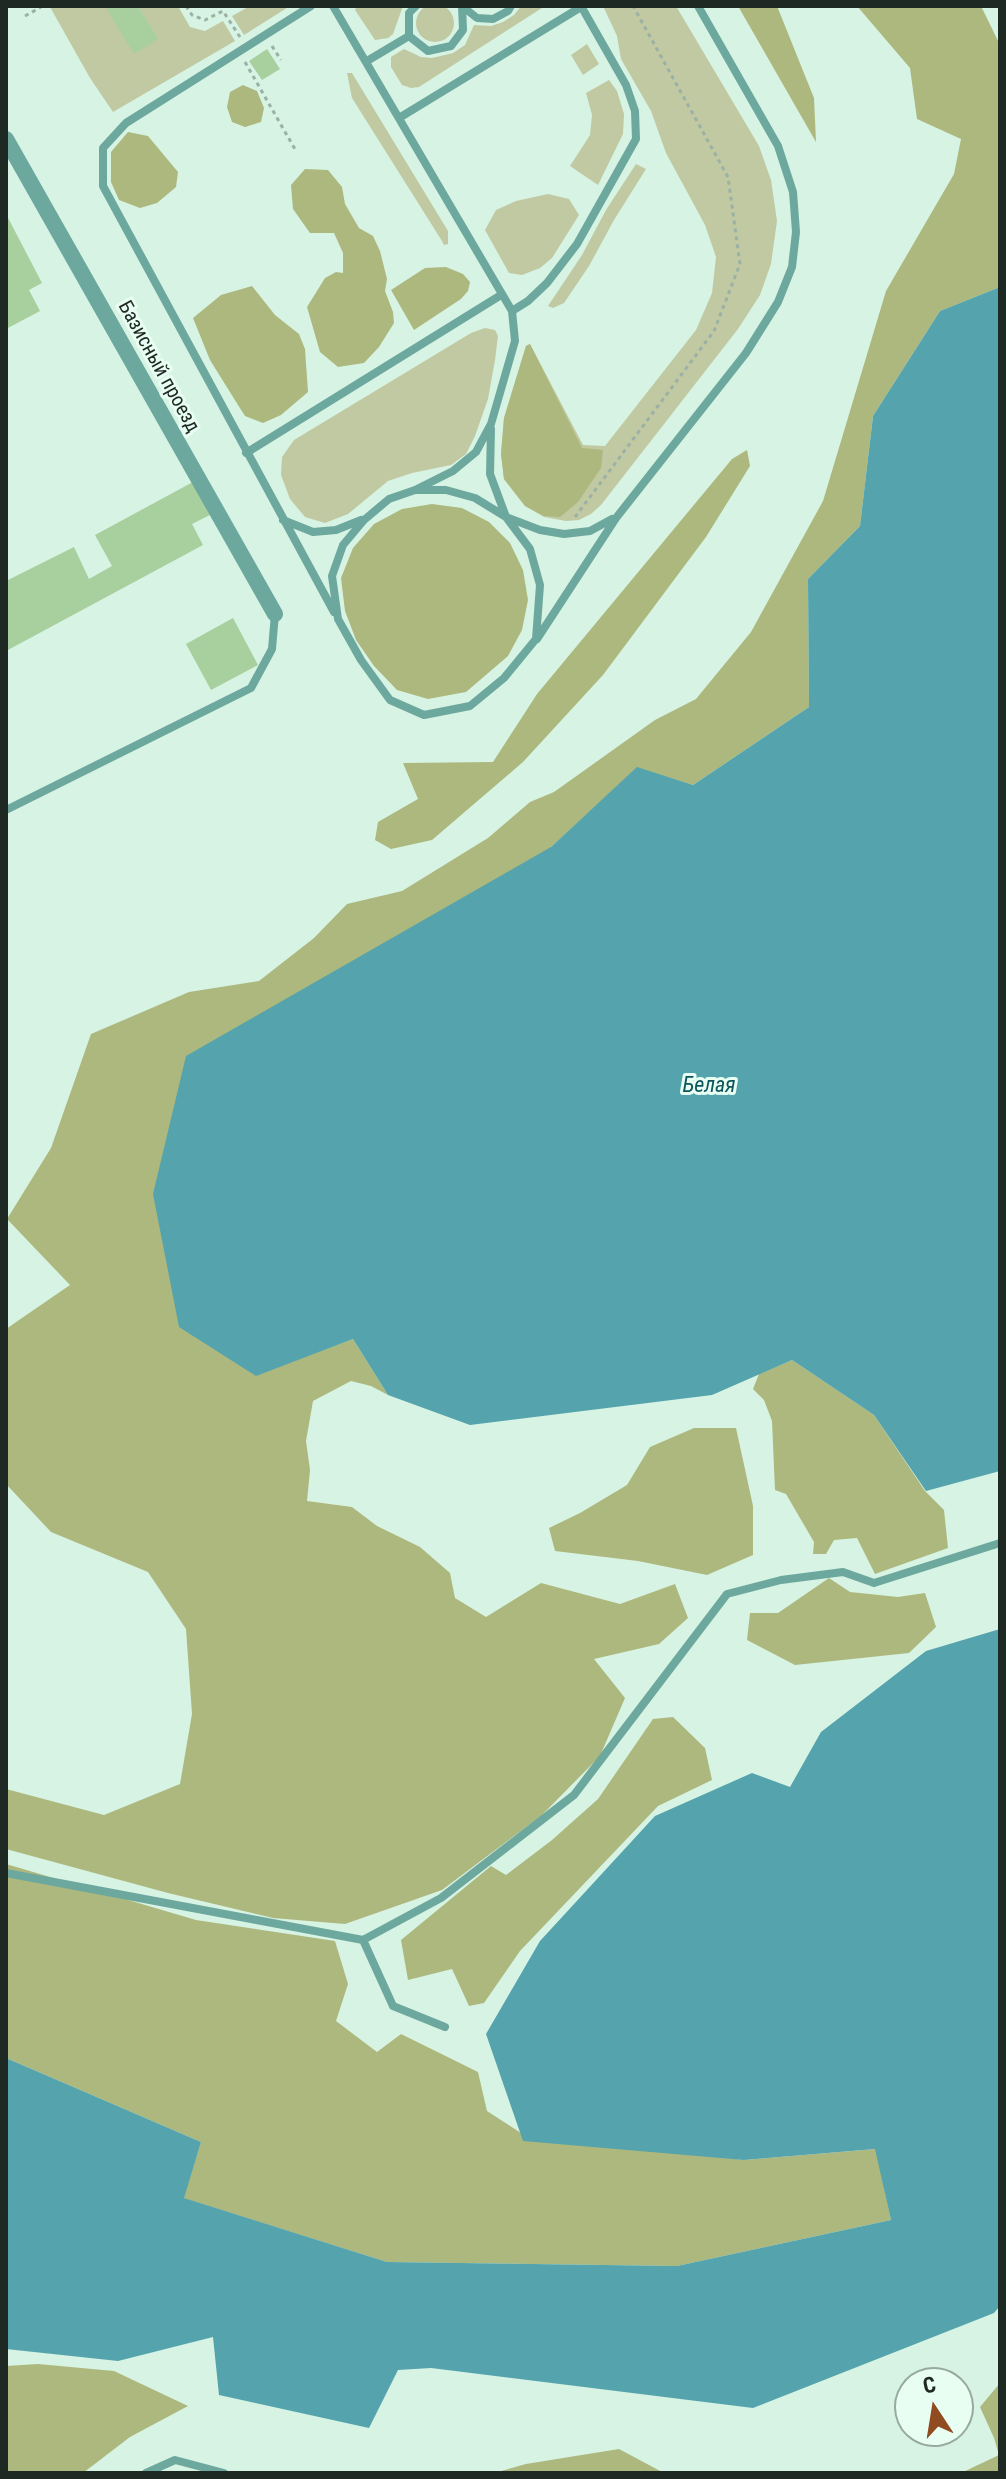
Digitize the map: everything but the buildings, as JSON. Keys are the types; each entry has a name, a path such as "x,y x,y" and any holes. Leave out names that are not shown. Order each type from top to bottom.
{"street":[{"name":"Базисный проезд","path":"6,139 275,614"}],"lane":[{"path":"311,6 126,123 103,148 103,186 282,520 361,660 390,700 424,715 470,706 504,678 536,639 616,518 746,353 778,302 792,267 796,232 793,192 778,146 698,6"},
{"path":"333,6 512,311 515,341 491,424 476,452 453,471 389,499 364,520 343,545 332,576 338,619"},
{"path":"409,36 409,13 416,6"},
{"path":"409,36 428,51 451,46 463,30 462,6"},
{"path":"462,6 477,18 493,19 511,6"},
{"path":"399,118 581,6 626,85 635,111 636,139 577,244 547,283 512,311"},
{"path":"367,61 409,36"},
{"path":"246,453 501,295"},
{"path":"491,424 490,474 506,517 530,549 540,585 536,639"},
{"path":"415,490 446,490 475,498 506,517 540,530 564,534 590,531 616,518"},
{"path":"282,520 313,532 336,530 364,520"},
{"path":"6,810 251,688 272,649 275,614"},
{"path":"6,1873 363,1940 441,1898 574,1795 727,1594 781,1580 843,1572 874,1583 1000,1543"},
{"path":"363,1940 393,2006 445,2027"},
{"path":"146,2473 175,2460 224,2473"}],"path":[{"path":"25,16 43,6"},
{"path":"186,6 192,15 205,20 223,11 250,55 243,59 296,151"},
{"path":"564,534 714,331 740,264 728,177 633,6"}],"green space":[{"path":"435,4 449,9 454,23 449,37 435,42 421,37 416,23 421,9"},
{"path":"52,6 105,6 157,39 138,6 178,6 190,27 205,31 223,21 235,41 113,112 90,78"},
{"path":"250,6 290,6 244,35 232,16"},
{"path":"357,6 403,6 393,34 375,40 355,10"},
{"path":"521,6 545,6 419,87 402,85 391,67 391,57 404,49 421,57 432,58 453,53 465,45 474,25 491,26 503,22"},
{"path":"603,6 676,6 759,146 771,180 777,221 771,264 760,295 738,329 601,505 579,520 566,521 544,517 525,506 504,479 501,454 504,418 526,346 530,344 583,445 605,446 696,330 712,293 716,257 705,225 666,153 651,111 621,59 617,36"},
{"path":"738,6 777,6 814,98 816,142"},
{"path":"857,6 981,6 1000,45 1000,287 940,311 873,416 860,526 808,579 809,707 693,785 637,768 551,847 256,1375 353,1339 388,1395 371,1386 351,1381 313,1401 306,1441 310,1470 307,1501 352,1507 377,1526 420,1547 450,1573 455,1598 486,1617 541,1583 620,1604 675,1584 688,1618 659,1644 594,1659 625,1698 600,1756 542,1815 442,1890 345,1924 273,1918 6,1849 6,1789 104,1815 180,1784 192,1714 186,1629 148,1572 51,1532 6,1484 6,1329 70,1285 7,1219 51,1148 91,1034 189,992 259,981 314,938 347,904 402,891 488,838 530,802 554,792 655,720 696,699 751,632 823,501 886,291 954,174 961,139 917,119 910,68"},
{"path":"587,44 599,64 583,75 571,55"},
{"path":"347,73 352,73 448,231 448,244 444,245 352,98"},
{"path":"609,80 617,91 624,114 623,134 598,185 570,166 590,135 592,115 586,93"},
{"path":"243,85 257,91 264,108 261,122 245,127 232,122 227,107 230,92"},
{"path":"128,132 148,136 178,172 176,187 157,203 140,208 119,200 111,182 111,152"},
{"path":"636,164 646,169 589,266 564,303 553,308 548,306 582,255"},
{"path":"305,169 328,170 342,187 345,204 359,228 373,236 380,251 387,279 385,291 394,323 364,363 338,367 320,352 307,307 325,278 336,272 343,273 343,253 334,233 310,233 293,209 291,185"},
{"path":"548,194 569,199 579,215 552,258 540,268 522,275 509,273 485,230 496,210 516,201"},
{"path":"446,267 463,274 470,282 468,291 414,330 391,290 425,268"},
{"path":"252,286 275,315 299,334 305,349 308,392 281,415 263,423 245,416 210,360 193,318 221,295"},
{"path":"485,328 495,330 498,336 495,360 488,399 466,454 451,465 388,481 348,514 325,523 305,517 290,499 281,475 282,457 294,440 471,333"},
{"path":"530,344 582,448 603,450 601,468 578,502 560,517 544,516 525,506 504,479 501,454 504,418 526,346"},
{"path":"747,450 750,466 706,537 603,675 523,762 432,840 391,849 375,840 378,822 418,799 403,763 493,762 537,694 732,459"},
{"path":"432,504 462,508 489,522 510,543 523,570 528,600 522,630 508,656 466,692 428,699 397,690 374,666 356,640 345,611 341,578 353,548 374,524 402,509"},
{"path":"792,1360 874,1415 925,1491 944,1510 948,1548 875,1574 857,1538 834,1540 826,1554 813,1554 814,1542 786,1494 775,1490 772,1421 764,1400 753,1389 759,1374"},
{"path":"694,1428 736,1428 753,1506 753,1555 707,1575 638,1561 555,1551 549,1528 627,1485 650,1447"},
{"path":"829,1578 850,1592 898,1597 925,1593 936,1627 909,1653 795,1665 747,1640 750,1613 778,1613"},
{"path":"673,1717 705,1748 712,1780 658,1806 520,1951 484,2003 469,2006 452,1969 408,1980 401,1940 491,1866 506,1875 552,1840 598,1799 653,1719"},
{"path":"6,1864 196,1920 335,1941 348,1984 336,2021 377,2052 401,2034 478,2072 487,2111 521,2133 744,2160 876,2149 891,2220 677,2266 387,2262 183,2198 201,2142 6,2058"},
{"path":"38,2364 114,2371 188,2406 130,2437 83,2473 6,2473 6,2366"},
{"path":"1000,2383 1000,2473 961,2473 999,2455 980,2407"},
{"path":"619,2449 664,2473 494,2473 526,2464"}],"water":[{"name":"Белая","path":"1000,287 1000,1471 926,1491 874,1415 792,1360 712,1395 470,1425 388,1395 353,1339 256,1376 179,1327 153,1194 186,1056 551,847 637,767 693,785 809,707 808,579 860,526 873,416 940,311"},
{"path":"1000,1629 1000,2306 994,2313 753,2408 431,2368 398,2370 369,2428 219,2395 213,2337 118,2361 6,2349 6,2058 201,2142 184,2198 387,2262 677,2266 891,2220 875,2149 744,2160 523,2141 486,2034 540,1941 655,1816 752,1773 790,1787 821,1732 926,1651"}]}
